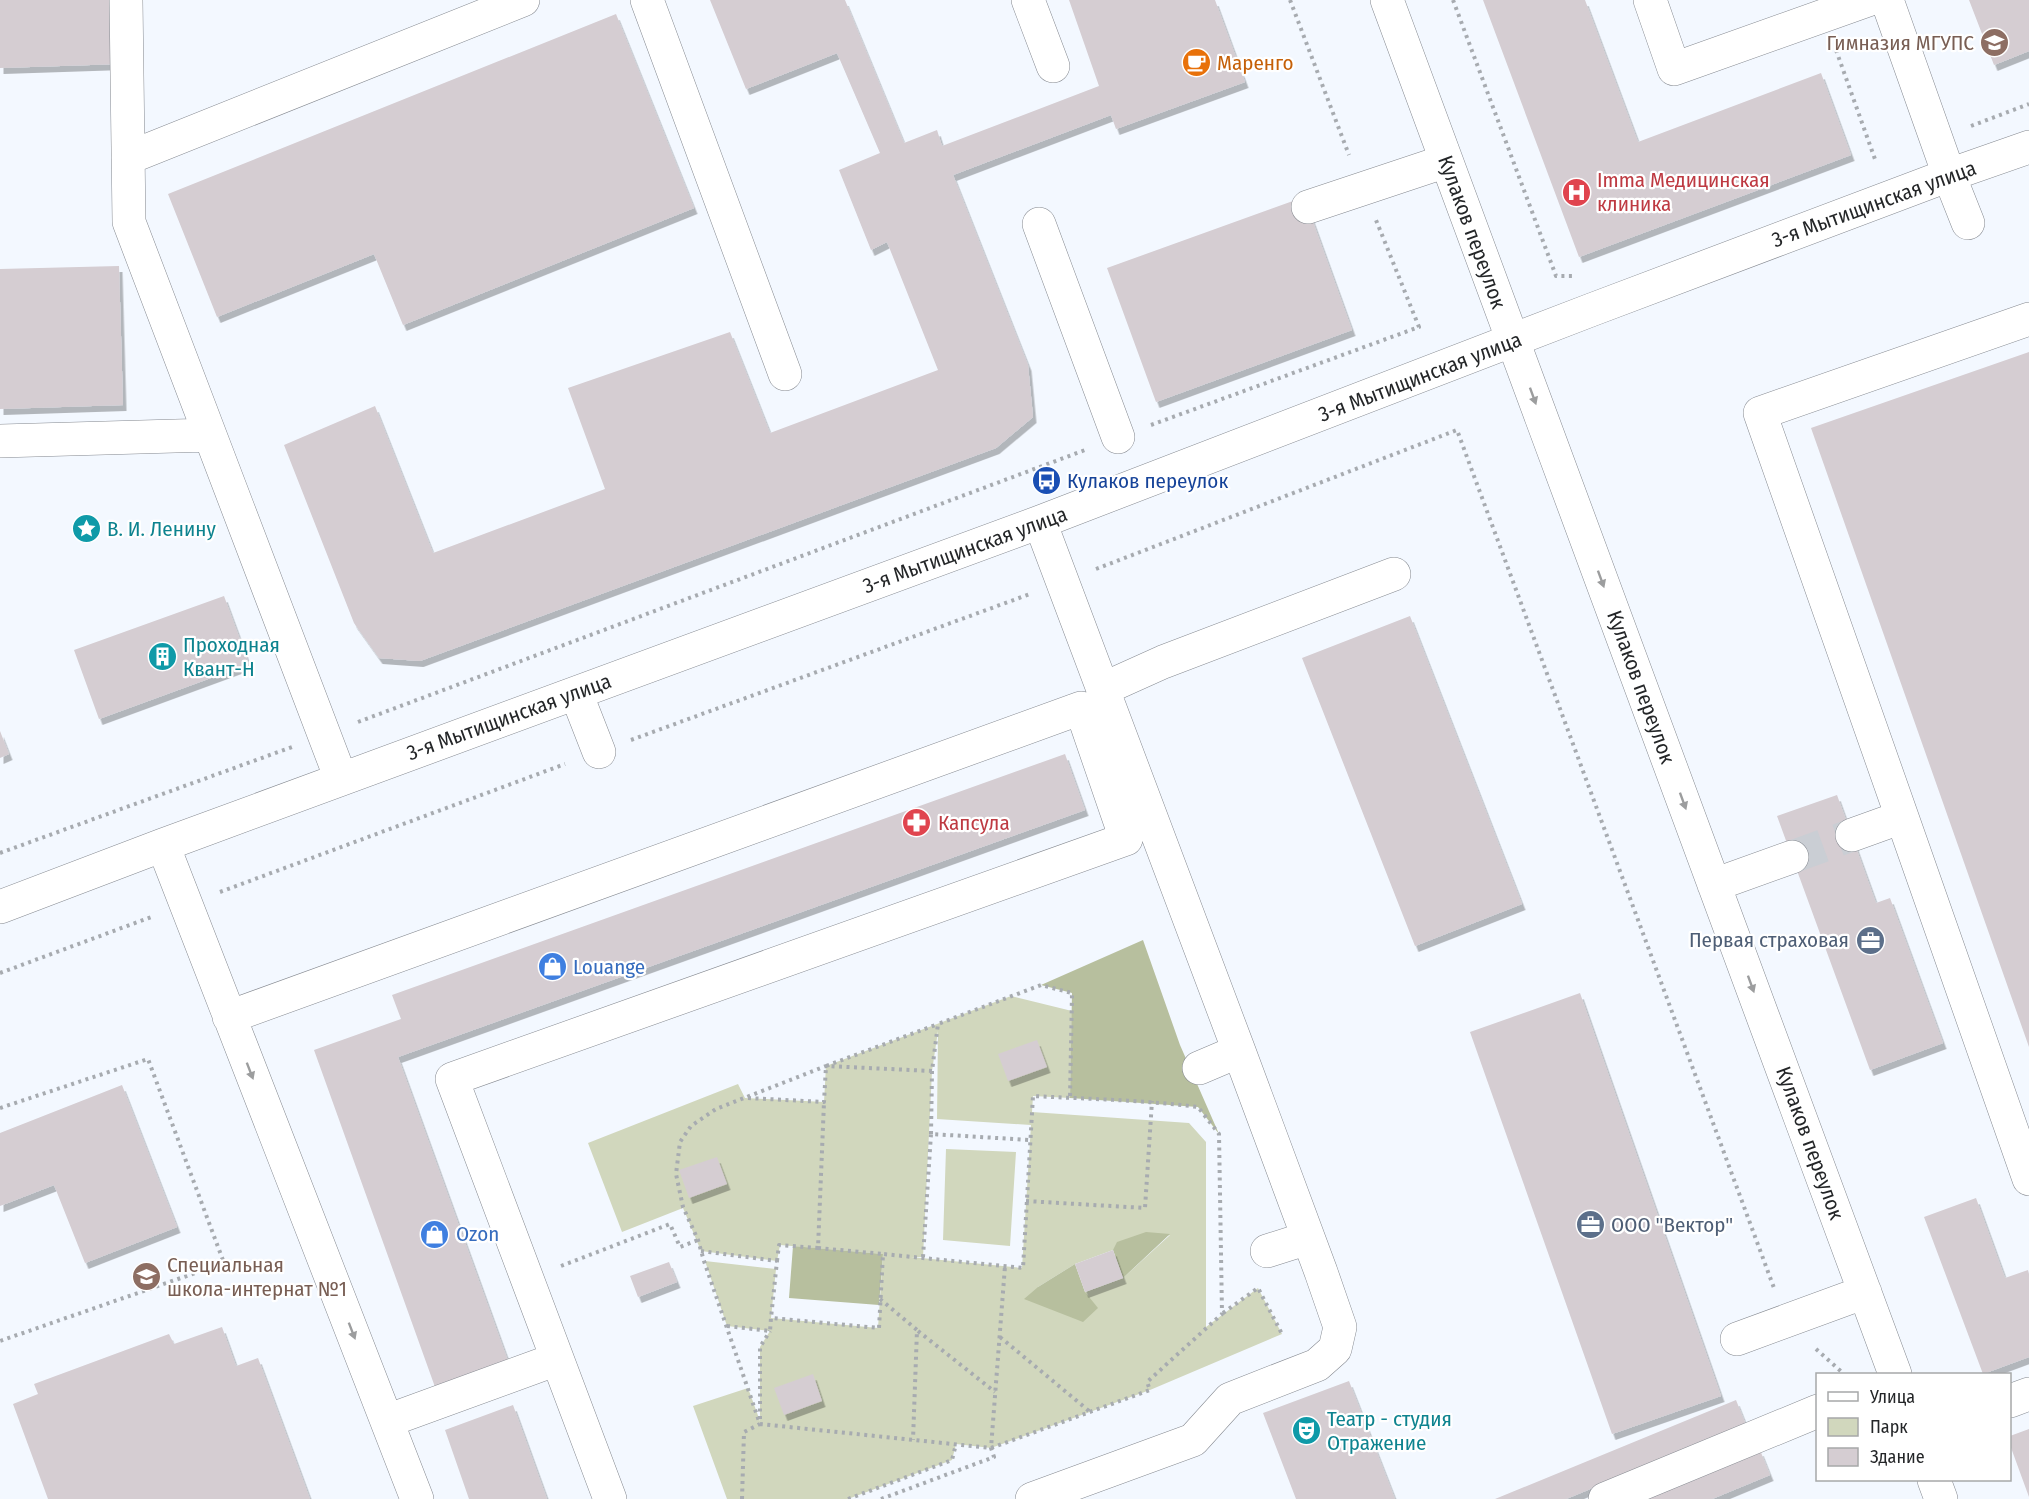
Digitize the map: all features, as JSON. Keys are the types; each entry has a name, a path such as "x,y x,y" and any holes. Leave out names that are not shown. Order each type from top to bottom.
{"street":[{"path":"126,0 129,222 341,779"},
{"path":"128,158 523,0"},
{"path":"647,0 785,374"},
{"path":"1028,0 1053,66"},
{"name":"Кулаков переулок","path":"1387,0 1896,1373"},
{"path":"1650,0 1674,69 1868,0"},
{"path":"1887,0 1968,223"},
{"name":"3-я Мытищинская улица","path":"0,907 162,845 1040,522 1591,310 2029,147"},
{"path":"1308,207 1446,161"},
{"path":"1039,224 1118,437"},
{"path":"2029,319 1760,413 2029,1179"},
{"path":"0,441 210,435"},
{"path":"1032,1499 1193,1440 1230,1399 1317,1365 1335,1349 1340,1327 1040,522"},
{"path":"1103,689 1163,663 1394,574"},
{"path":"576,693 599,752"},
{"path":"229,1017 1081,708 1126,839 452,1079 610,1499"},
{"path":"1852,835 1902,817"},
{"path":"162,845 417,1499"},
{"path":"1714,885 1792,857"},
{"path":"1199,1068 1239,1051"},
{"path":"1267,1251 1308,1238"},
{"path":"1737,1340 1865,1292"},
{"path":"387,1421 557,1359"},
{"path":"2011,1401 2029,1394"},
{"path":"1605,1499 1816,1412"},
{"path":"1935,1481 1941,1499"}],"path":[{"path":"0,853 325,735 1118,437 1419,327 1334,120 1290,0"},
{"path":"1453,0 1556,276 1578,276"},
{"path":"1823,16 1876,162"},
{"path":"1937,139 2029,104"},
{"path":"1865,166 1887,158"},
{"path":"760,1424 698,1240 683,1208 676,1174 680,1142 691,1126 716,1109 1041,985 1072,993 1070,1098"},
{"path":"923,1257 931,1134 932,1071 938,1024"},
{"path":"0,1108 148,1059 224,1263 0,1341"},
{"path":"826,1066 932,1071"},
{"path":"818,1248 826,1066"},
{"path":"760,1424 760,1347 770,1331 780,1245 1023,1268 1033,1096 1152,1101 1198,1107 1219,1134 1222,1314"},
{"path":"745,1098 824,1102"},
{"path":"1026,1200 1145,1208 1152,1101"},
{"path":"931,1134 1030,1140"},
{"path":"527,1278 670,1224 680,1247 698,1240"},
{"path":"701,1251 777,1260"},
{"path":"771,1318 879,1328 883,1254"},
{"path":"881,1499 994,1457 991,1448 1005,1266"},
{"path":"742,1499 744,1432 760,1424 991,1448 1150,1390 1147,1382 1222,1314 1258,1288 1282,1334"},
{"path":"880,1299 995,1392"},
{"path":"727,1326 770,1331"},
{"path":"912,1440 917,1330"},
{"path":"1000,1336 1089,1412"},
{"path":"848,1499 952,1460 956,1444"}],"green space":[{"path":"1143,940 1180,1045 1219,1134 1198,1107 1070,1098 1072,993 1041,985"},
{"path":"1011,996 1072,1011 1070,1098 1033,1096 1032,1112 1189,1123 1206,1142 1206,1327 1258,1288 1282,1334 1150,1390 991,1448 956,1444 952,1460 848,1499 727,1499 693,1406 748,1388 760,1421 760,1347 770,1331 727,1326 705,1261 776,1269 771,1318 878,1328 883,1254 780,1245 777,1261 701,1251 683,1208 622,1232 588,1143 738,1084 745,1098 824,1102 826,1066","holes":["938,1031 937,1119 1031,1125 1022,1268 911,1257 923,1257 932,1071","1170,1235 1123,1278 1085,1292 1038,1287 1075,1264 1113,1250"]},
{"path":"946,1149 1016,1152 1010,1246 943,1240"},
{"path":"1146,1232 1170,1234 1123,1278 1113,1250 1117,1242"},
{"path":"793,1246 883,1254 879,1305 789,1298"},
{"path":"1075,1264 1085,1292 1098,1308 1083,1322 1024,1299 1038,1287"}],"building":[{"path":"0,0 118,0 120,64 0,68"},
{"path":"710,0 845,0 904,143 937,130 942,146 1099,86 1069,0 1215,0 1245,82 1116,129 1111,115 953,175 1028,365 1033,417 996,448 420,661 379,658 354,623 284,445 375,406 433,553 605,489 568,388 730,332 770,433 938,370 887,242 871,250 839,170 880,153 837,53 746,89"},
{"path":"1483,0 1585,0 1638,142 1821,73 1851,155 1579,257"},
{"path":"1969,0 2029,0 2029,51 1994,65"},
{"path":"616,14 694,208 403,325 374,254 217,317 168,194"},
{"path":"1304,197 1352,330 1156,402 1107,268"},
{"path":"119,266 123,405 0,409 0,269"},
{"path":"2029,352 2029,1047 1811,428"},
{"name":"Проходная Квант-Н","path":"224,596 249,664 99,719 74,650"},
{"path":"1410,616 1522,904 1415,946 1302,658"},
{"path":"0,731 9,754 0,758"},
{"path":"1065,754 1085,810 398,1057 508,1361 435,1387 314,1050 401,1019 392,995"},
{"path":"1837,795 1876,903 1890,898 1943,1043 1870,1070 1777,816"},
{"path":"1580,993 1721,1396 1612,1434 1470,1032"},
{"path":"1037,1040 1047,1067 1008,1081 998,1054"},
{"path":"122,1085 177,1227 85,1263 54,1185 0,1206 0,1133"},
{"path":"717,1157 727,1184 689,1198 679,1170"},
{"path":"1976,1198 2005,1278 2028,1270 2029,1357 1983,1373 1924,1217"},
{"path":"1113,1250 1123,1278 1085,1292 1075,1264"},
{"path":"669,1262 677,1282 638,1297 630,1276"},
{"path":"222,1327 236,1366 258,1358 310,1499 48,1499 13,1404 38,1394 34,1384 169,1334 174,1344"},
{"path":"813,1374 822,1401 784,1415 774,1388"},
{"path":"1349,1381 1395,1499 1296,1499 1263,1413"},
{"path":"1736,1400 1746,1425 1566,1499 1495,1499"},
{"path":"513,1405 547,1499 469,1499 445,1430"},
{"path":"2029,1429 2029,1497 2011,1448 2011,1436"},
{"path":"1760,1450 1770,1475 1712,1499 1640,1499"}],"tunnel":[{"path":"1792,857 1852,835"}],"place":[{"name":"Гимназия МГУПС","path":"1995,43"},
{"name":"Маренго","path":"1196,63"},
{"name":"Imma Медицинская клиника","path":"1576,192"},
{"name":"Кулаков переулок","path":"1046,481"},
{"name":"В. И. Ленину","path":"86,529"},
{"name":"Проходная Квант-Н","path":"162,657"},
{"name":"Капсула","path":"917,823"},
{"name":"Первая страховая","path":"1870,940"},
{"name":"Louange","path":"552,967"},
{"name":"ООО \"Вектор\"","path":"1590,1225"},
{"name":"Ozon","path":"435,1234"},
{"name":"Специальная школа-интернат №1","path":"146,1277"},
{"name":"Театр - студия Отражение","path":"1306,1431"}]}
